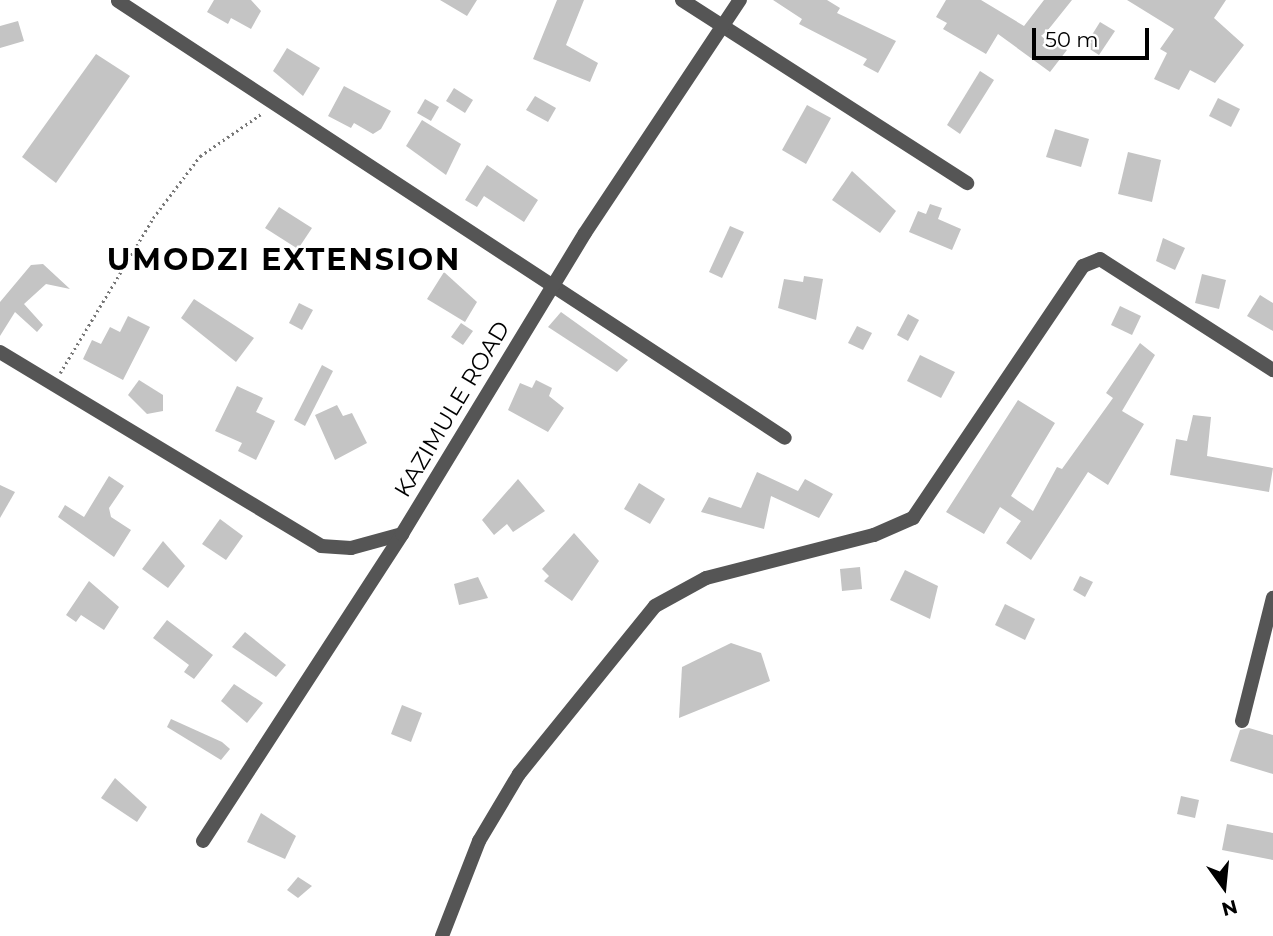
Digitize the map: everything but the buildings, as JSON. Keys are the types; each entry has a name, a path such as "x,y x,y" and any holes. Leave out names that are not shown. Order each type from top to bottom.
{"street":[{"path":"682,0 724,24 967,183"},
{"name":"KAZIMULE ROAD","path":"203,841 402,534 551,290 740,0"},
{"path":"118,1 279,102 551,290 785,438"},
{"path":"442,936 480,841 519,774 655,606 706,578 862,538 913,518 1083,266 1100,258 1273,370"},
{"path":"0,352 321,546 351,548 402,534"},
{"path":"1242,721 1273,598"}],"path":[{"path":"52,385 153,218 200,156 279,102"}],"district":[{"name":"UMODZI EXTENSION","path":"284,260"}]}
